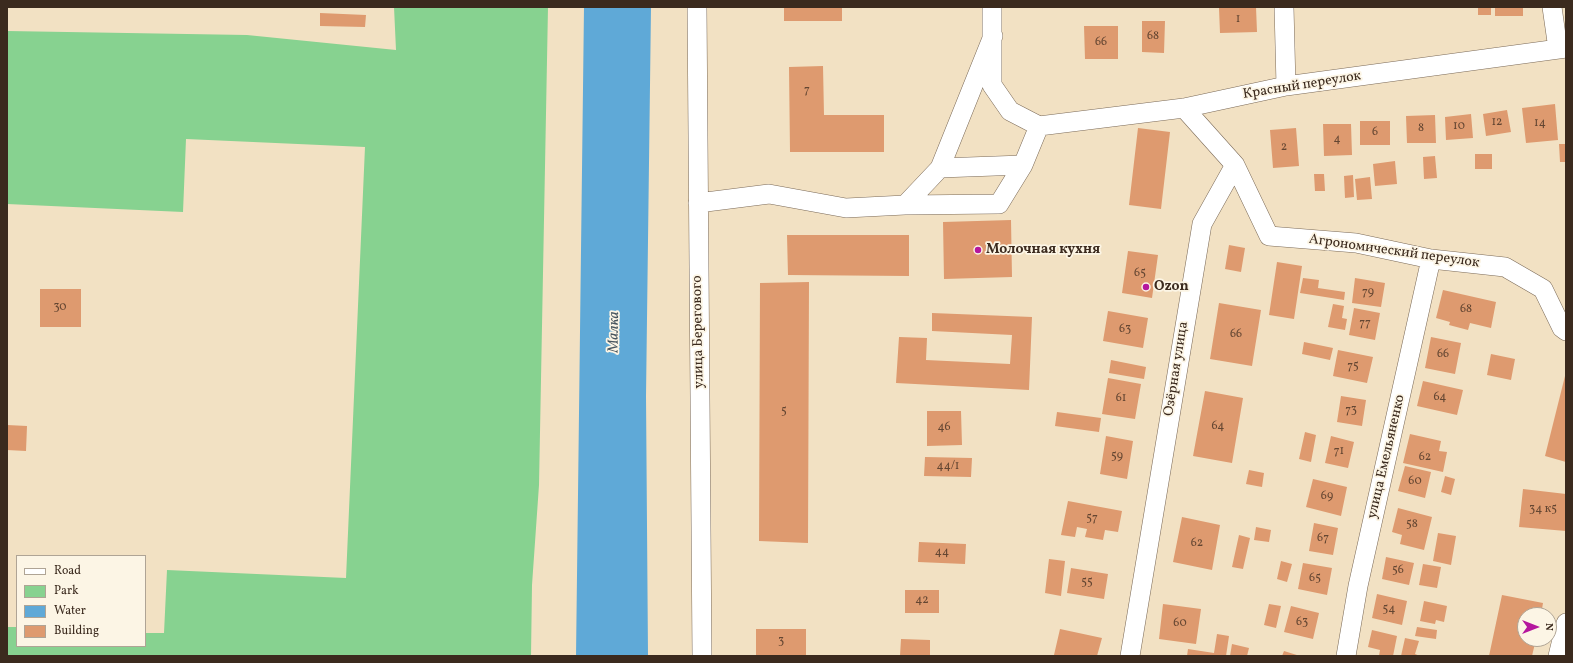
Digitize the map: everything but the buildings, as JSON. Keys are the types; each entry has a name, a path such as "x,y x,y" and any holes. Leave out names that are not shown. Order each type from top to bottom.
{"street":[{"name":"улица Берегового","path":"697,7 702,656"},
{"path":"698,203 769,194 846,208 905,205 999,204 1023,165 1039,126 1010,111 992,85 992,7"},
{"path":"1284,7 1286,86"},
{"path":"1552,7 1562,48"},
{"path":"905,205 940,168 993,36"},
{"name":"Красный переулок","path":"1039,126 1184,108 1286,86 1562,48"},
{"path":"1184,108 1235,165"},
{"path":"940,168 1023,165"},
{"name":"Агрономический переулок","path":"1235,165 1269,236 1356,243 1431,259 1505,267 1543,289 1562,328 1566,331"},
{"name":"Озёрная улица","path":"1130,656 1202,224 1235,165"},
{"name":"улица Емельяненко","path":"1346,656 1358,586 1431,259"},
{"path":"1558,656 1566,623"}],"green space":[{"path":"394,7 548,7 539,485 532,585 531,656 7,656 7,627 16,627 16,647 146,647 146,633 164,633 167,570 346,578 365,147 186,139 183,212 7,204 7,31 247,35 396,50"}],"water":[{"name":"Малка","path":"584,7 651,7 646,396 648,656 576,656"}],"place":[{"name":"Молочная кухня","path":"978,250"},
{"name":"Ozon","path":"1146,287"}]}
